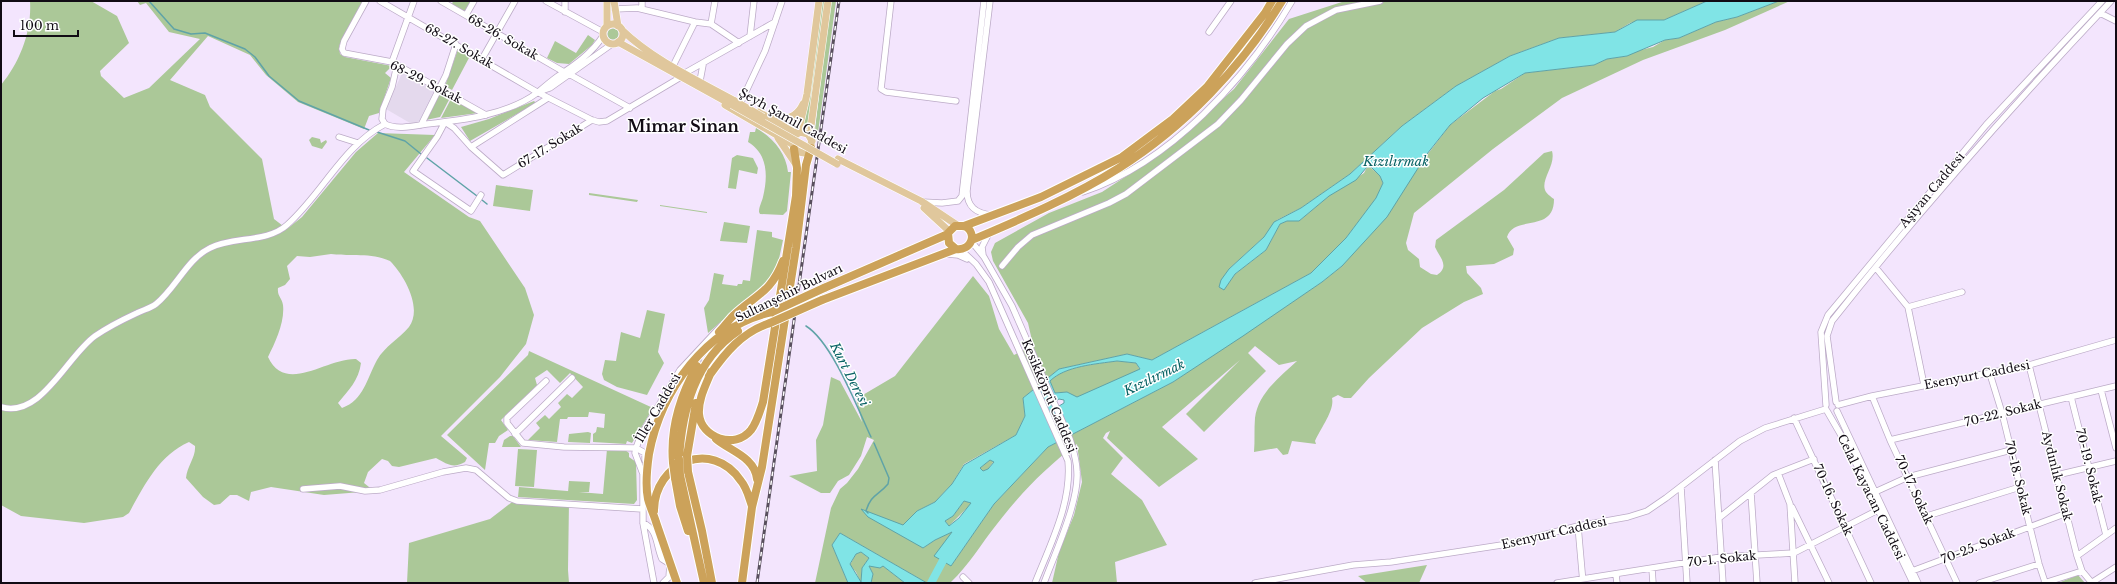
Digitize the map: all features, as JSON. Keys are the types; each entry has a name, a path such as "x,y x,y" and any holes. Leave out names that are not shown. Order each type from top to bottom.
{"highway":[{"name":"Sultanşehir Bulvarı","path":"712,583 702,531 681,475 681,427 686,404 706,363 731,335 746,325 824,288 961,226 1041,197 1122,157 1173,119 1207,87 1265,13 1272,1"},
{"name":"Sultanşehir Bulvarı","path":"680,459 695,406 711,372 742,337 822,300 958,249 967,247 972,240 1054,202 1119,168 1178,124 1211,95 1272,19 1282,1"},
{"path":"710,434 718,439 741,438 750,431 763,402 806,165 812,144"},
{"path":"742,583 752,507 758,484 792,247 797,168 793,146"},
{"path":"961,226 970,231 972,240"},
{"path":"948,233 950,244 958,249"},
{"path":"719,332 734,315 765,292 776,278 792,247"},
{"path":"677,583 648,499 648,462 658,418 670,392 693,362 721,336 746,319 772,312"},
{"path":"697,366 686,386 678,407 673,437 680,459 680,506 704,583"},
{"path":"711,372 701,398 699,413 701,423 710,434 750,463 756,470 758,484"},
{"path":"654,514 656,491 662,480 669,472 683,462 696,459 717,462 730,469 741,480 752,507"}],"main road":[{"path":"607,1 604,31 607,42 615,43 622,36 614,1"},
{"path":"793,146 793,138 798,133 807,94 819,1"},
{"path":"812,144 811,126 828,1"},
{"path":"604,31 614,24 620,28"},
{"name":"Şeyh Şamil Caddesi","path":"620,28 631,39 673,66 683,75"},
{"name":"Şeyh Şamil Caddesi","path":"615,43 683,75 736,103 838,161 919,204 948,233"},
{"path":"702,85 712,98 771,132 802,153 812,144"},
{"path":"769,117 785,119 796,114 802,107 807,94"},
{"path":"736,103 769,117 798,133 808,134 812,144"},
{"path":"771,132 786,148 797,168"},
{"name":"Şeyh Şamil Caddesi","path":"838,161 921,201 961,226"}],"street":[{"name":"68-29. Sokak","path":"366,1 344,41 342,50 344,53 395,64 486,115"},
{"name":"68-27. Sokak","path":"380,1 537,92 592,120"},
{"path":"385,124 382,119 383,109 392,87 395,64 414,1"},
{"name":"68-26. Sokak","path":"441,1 449,3 496,33 630,108"},
{"path":"466,15 474,1"},
{"path":"482,59 515,1"},
{"path":"1,407 22,408 32,403 89,341 108,327 154,305 173,288 197,256 211,247 278,232 304,207 358,142 385,124 394,126 421,125 486,115 517,104 537,92 550,88 596,46 604,31 546,1"},
{"path":"565,1 565,12"},
{"path":"642,1 642,9"},
{"path":"711,24 715,1"},
{"path":"750,36 754,1"},
{"path":"736,103 765,51 782,1"},
{"path":"891,1 881,89 886,92 956,101"},
{"path":"984,1 966,181 967,197 971,207 982,213 991,214"},
{"path":"921,201 942,203 958,200 962,196 966,181 990,1"},
{"path":"1209,32 1231,1"},
{"path":"1054,202 1103,186 1128,172 1190,126 1219,98 1249,64 1292,1"},
{"path":"1002,266 1018,247 1032,235 1109,203 1126,194 1218,124 1241,100 1287,44 1306,26 1336,10 1380,1"},
{"name":"Aşiyan Caddesi","path":"1826,408 1821,332 1828,315 1986,125 2102,1"},
{"name":"Aşiyan Caddesi","path":"1837,406 1827,336 1832,321 2004,116 2111,1"},
{"path":"615,9 642,9 695,22 711,24 739,43"},
{"path":"2100,13 2116,21"},
{"path":"673,66 695,22"},
{"name":"67-17. Sokak","path":"471,147 503,175 592,120 607,121 775,22"},
{"path":"567,73 615,43"},
{"path":"421,125 446,75 456,44"},
{"path":"702,85 703,65"},
{"path":"445,122 454,128 471,147 548,98"},
{"path":"445,122 413,171 471,211 481,196"},
{"path":"339,137 358,142"},
{"path":"984,257 982,246 990,232"},
{"name":"Kesikköprü Caddesi","path":"972,240 984,257 1012,306 1070,439 1075,456 1077,472 1075,491 1044,583"},
{"name":"Kesikköprü Caddesi","path":"958,249 975,263 989,282 1017,342 1068,461 1069,477 1067,492 1056,530 1035,583"},
{"path":"945,254 961,255 975,263"},
{"path":"1876,268 1908,307 1924,385"},
{"name":"İller Caddesi","path":"654,583 643,523 643,474 635,453 636,448 641,435 680,370 735,312 765,292"},
{"path":"1908,307 1962,292"},
{"name":"Esenyurt Caddesi","path":"1837,406 1872,396 1924,385 1990,374 2029,365 2116,340"},
{"name":"Aydınlık Sokak","path":"2029,365 2077,556 2082,571 2092,583"},
{"name":"70-18. Sokak","path":"1990,374 2002,413 2044,583"},
{"path":"515,434 572,378"},
{"path":"546,381 507,418 507,423 522,443 636,448 645,453 643,474"},
{"name":"70-22. Sokak","path":"1890,440 2116,386"},
{"path":"2101,390 2116,448"},
{"name":"70-17. Sokak","path":"1872,396 1890,440 1927,516 1957,583"},
{"name":"70-19. Sokak","path":"2071,397 2106,535"},
{"path":"1830,401 1837,406 1832,413 1826,408 1830,401"},
{"name":"Celal Kayacan Caddesi","path":"1837,406 1874,492 1918,583"},
{"name":"Esenyurt Caddesi","path":"1255,583 1353,566 1392,562 1508,544 1578,526 1628,517 1647,511 1681,487 1740,441 1765,428 1826,408"},
{"name":"Celal Kayacan Caddesi","path":"1826,408 1849,449 1913,583"},
{"name":"70-16. Sokak","path":"1794,418 1846,526 1871,583"},
{"path":"1874,492 1908,477 2011,450"},
{"path":"1719,518 1778,473 1814,459"},
{"path":"1715,460 1723,583"},
{"path":"2057,475 2116,461"},
{"path":"303,489 340,486 365,491 380,490 443,472 466,468 476,470 509,498 516,501 642,508"},
{"path":"1778,473 1790,504 1829,583"},
{"path":"1681,487 1687,583"},
{"path":"1927,516 2020,487"},
{"path":"1751,493 1757,583"},
{"path":"1790,504 1795,583"},
{"name":"70-1. Sokak","path":"1557,583 1583,581 1721,557 1794,553 1878,510"},
{"name":"70-25. Sokak","path":"1912,571 2066,513"},
{"path":"643,523 650,527 654,533 662,559 670,564 669,577 663,583"},
{"path":"1578,526 1583,581"},
{"path":"2077,556 2116,528"},
{"path":"1979,583 2039,564"},
{"path":"2092,583 2116,567"},
{"path":"1652,569 1653,583"},
{"path":"2044,583 2082,571"},
{"path":"1616,575 1617,583"},
{"path":"963,577 969,583"}],"shaded area":[{"path":"30,1 91,1 117,16 129,43 100,71 101,76 124,98 149,88 200,39 169,32 146,3 140,5 137,1 363,1 339,46 340,54 345,57 392,66 385,73 391,78 379,113 369,116 364,129 298,102 266,75 250,55 208,36 170,80 205,95 210,107 262,159 274,219 287,229 302,217 356,152 378,133 435,135 404,172 469,217 480,221 525,288 534,315 526,344 500,377 441,436 467,458 465,462 457,465 450,465 436,458 399,467 392,466 388,461 382,459 368,472 364,483 374,491 324,495 271,487 251,492 249,501 237,495 230,495 220,504 214,505 203,497 186,478 195,450 195,446 189,442 169,455 153,472 129,513 123,517 84,523 21,516 1,505 1,85 14,66 23,46 27,35","holes":["331,254 368,256 383,258 390,261 406,283 413,301 414,311 413,319 409,327 380,355 360,394 355,400 342,408 338,403 352,385 360,369 361,363 356,359 344,360 308,372 296,374 285,373 276,368 268,357 281,325 283,305 278,293 278,288 285,285 290,279 287,266 297,256 310,257"]},
{"path":"453,1 471,1 465,12 452,4"},
{"path":"822,1 825,1 808,130 800,127"},
{"path":"830,1 836,1 817,140 814,138"},
{"path":"1345,1 1707,1 1664,20 1643,20 1630,23 1615,32 1559,38 1510,56 1456,86 1402,126 1350,174 1301,208 1277,220 1264,237 1229,269 1224,289 1235,274 1266,250 1280,224 1287,221 1299,221 1330,195 1364,173 1367,167 1370,167 1380,176 1383,183 1376,199 1346,238 1311,273 1152,360 1127,354 1059,369 1023,398 1025,416 1016,435 964,464 952,484 935,502 917,511 903,525 923,548 953,531 951,566 994,504 1048,447 1173,382 1322,282 1342,266 1450,125 1495,91 1501,89 1525,73 1594,65 1607,59 1627,56 1633,52 1653,47 1665,40 1679,38 1716,22 1737,17 1779,1 1790,1 1725,30 1643,60 1562,98 1493,149 1414,213 1406,243 1408,250 1419,259 1420,267 1431,274 1437,275 1443,268 1443,262 1435,247 1436,240 1504,190 1544,153 1552,151 1552,161 1544,186 1546,192 1554,199 1552,210 1548,216 1541,220 1517,226 1511,230 1507,237 1514,249 1513,255 1494,264 1466,266 1467,273 1481,288 1483,294 1464,302 1422,328 1369,378 1351,398 1344,398 1338,395 1332,398 1331,408 1315,441 1316,444 1292,441 1288,454 1283,455 1277,448 1254,452 1255,418 1257,409 1265,393 1277,379 1297,361 1279,365 1255,346 1248,353 1266,371 1204,432 1186,414 1240,360 1162,427 1198,459 1159,487 1107,438 1110,431 1106,433 1103,438 1123,458 1111,474 1142,500 1167,545 1115,562 1117,583 1052,583 1059,552 1074,515 1082,482 1077,444 1044,472 1015,502 964,569 951,582 952,583 927,583 840,533 832,545 848,583 815,583 831,508 840,489 858,469 874,440 867,437 861,456 849,475 838,481 830,493 821,493 789,476 817,471 816,440 823,425 831,377 840,381 862,422 856,399 895,376 973,276 989,296 999,329 1014,355 1033,345 1028,323 993,261 991,252 995,243 1049,213 1102,192 1165,151 1234,89 1289,19"},
{"path":"613,28 617,30 619,34 617,38 613,40 609,38 607,34 609,30"},
{"path":"588,35 595,40 592,45 569,64 557,63 547,58 555,41 576,53"},
{"path":"458,49 470,56 452,90 445,86"},
{"path":"403,71 436,87 418,123 410,123 386,109"},
{"path":"441,90 451,96 440,117 426,120"},
{"path":"452,97 478,113 441,118"},
{"path":"534,101 536,103 470,141 461,127 489,119"},
{"path":"756,128 768,136 778,147 785,159 788,172 791,172 787,211 783,215 760,214 759,212 765,189 765,166 763,159 755,147 748,142 750,132 755,132"},
{"path":"312,137 320,139 321,143 326,140 327,142 322,149 312,146 309,140"},
{"path":"737,155 753,158 758,168 757,174 739,170 736,189 728,188 732,158"},
{"path":"496,185 533,190 530,211 493,206"},
{"path":"589,193 638,200 637,202 589,195"},
{"path":"660,206 707,212 707,213"},
{"path":"724,222 750,226 747,243 720,241"},
{"path":"757,230 772,232 772,237 783,240 776,273 763,289 737,308 708,333 704,308 709,300 714,273 724,275 722,284 737,286 738,284 742,284 743,280 750,281"},
{"path":"647,310 665,314 658,352 664,363 647,395 617,387 604,380 602,374 605,360 616,361 621,332 640,338"},
{"path":"529,351 653,408 632,443 627,441 626,444 593,442 593,434 596,432 597,427 604,428 605,414 589,412 588,417 568,417 567,419 560,419 557,442 528,440 540,428 536,423 545,415 549,419 561,407 558,403 567,394 572,398 583,387 570,373 560,383 547,370 535,378 537,385 501,420 508,430 499,436 495,443 489,443 485,470 447,435 528,355"},
{"path":"1117,361 1136,363 1140,370 1077,398 1067,392 1055,393 1050,381 1064,372 1081,366"},
{"path":"591,433 590,443 568,442 569,434"},
{"path":"510,436 513,436 521,447 502,447 504,440"},
{"path":"518,449 537,450 534,487 515,486"},
{"path":"607,449 625,450 629,453 629,457 636,462 637,500 634,504 518,497 519,487 603,494"},
{"path":"990,460 994,461 988,469 983,471 980,468"},
{"path":"569,481 590,482 589,492 568,492"},
{"path":"516,499 569,502 569,583 407,583 409,543 490,519"},
{"path":"964,501 972,503 949,526 945,521 953,516"},
{"path":"861,552 869,558 862,568 861,583 856,572 850,565 856,554"},
{"path":"1427,565 1419,583 1367,583 1358,576"},
{"path":"869,566 883,566 905,583 871,583 873,574"},
{"path":"2078,575 2085,583 2058,583"}],"water":[{"name":"Kızılırmak","path":"1707,1 1779,1 1737,17 1716,22 1679,38 1665,40 1627,56 1607,59 1594,65 1525,73 1483,98 1450,125 1427,154 1387,217 1342,266 1322,282 1173,382 1048,447 994,504 951,566 934,556 952,532 935,540 923,548 868,517 861,509 903,525 917,511 935,502 952,484 964,465 1016,435 1025,416 1023,398 1059,369 1127,354 1152,360 1311,273 1346,238 1376,198 1383,183 1380,176 1371,167 1367,167 1356,180 1329,196 1299,221 1287,221 1280,224 1266,250 1235,274 1224,290 1219,287 1221,280 1229,269 1264,237 1274,222 1301,208 1350,174 1402,126 1456,86 1510,56 1559,38 1615,32 1637,20 1664,20","holes":["1117,361 1136,363 1140,369 1077,397 1067,392 1055,393 1050,381 1056,376 1081,366","1059,399 1064,400 1064,403 1054,409 1051,404","990,460 994,462 988,469 983,471 980,468","964,501 971,503 959,518 949,526 945,521 953,516"]},
{"path":"840,533 927,583 905,583 883,566 880,568 869,566 873,574 871,583 848,583 832,545","holes":["861,552 869,558 862,568 861,582 850,564 856,554"]}],"waterway":[{"name":"Kurt Deresi","path":"149,1 174,29 191,34 205,33 245,49 255,57 269,76 299,101 369,130"},
{"name":"Kurt Deresi","path":"377,132 405,141 421,154"},
{"name":"Kurt Deresi","path":"427,158 477,196"},
{"name":"Kurt Deresi","path":"482,200 487,204"},
{"name":"Kurt Deresi","path":"806,326 816,334 834,360 871,437"},
{"name":"Kurt Deresi","path":"868,513 866,511 870,501 888,484 889,478 874,443"},
{"name":"Kızılırmak","path":"931,583 947,553"}],"tunnel":[{"path":"697,366 709,348"}],"railway":[{"path":"757,583 839,1"}],"district":[{"name":"Mimar Sinan","path":"683,126"}]}
